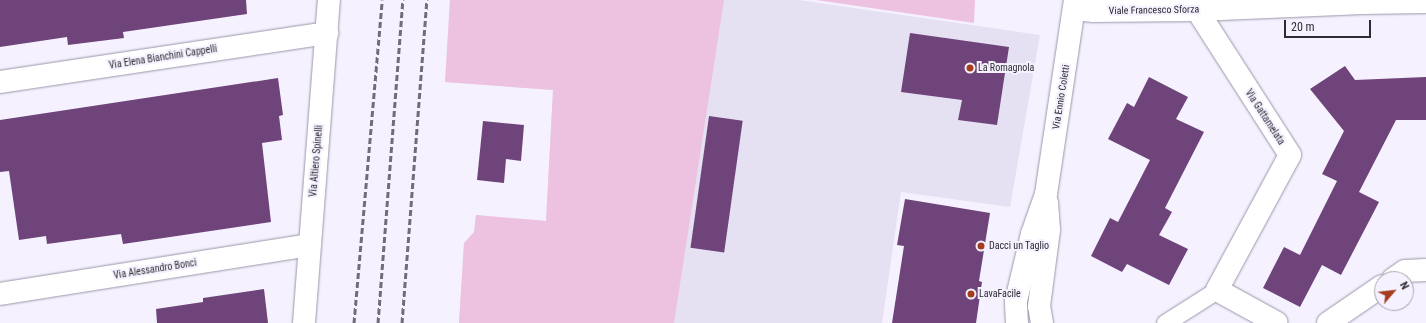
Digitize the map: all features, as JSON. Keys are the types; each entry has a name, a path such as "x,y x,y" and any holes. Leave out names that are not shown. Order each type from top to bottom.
{"street":[{"name":"Via Altiero Spinelli","path":"304,323 329,0"},
{"name":"Viale Francesco Sforza","path":"1075,4 1094,11 1197,10 1373,1 1426,2"},
{"name":"Via Ennio Coletti","path":"1018,323 1016,301 1032,234 1046,194 1075,4"},
{"name":"Via Gattamelata","path":"1197,10 1290,155 1217,290"},
{"name":"Via Elena Bianchini Cappelli","path":"0,82 327,33"},
{"name":"Via Ennio Coletti","path":"1042,323 1039,306 1049,230 1046,194"},
{"name":"Via Alessandro Bonci","path":"0,294 309,245"},
{"path":"1405,271 1426,270"},
{"path":"1217,290 1277,323"},
{"path":"1328,323 1374,291"}],"lane":[{"name":"Via Gattamelata","path":"1165,323 1217,290"}],"shaded area":[{"path":"450,0 799,0 1040,35 1010,207 901,192 882,323 459,323 464,243 474,232 476,215 546,221 553,90 445,82"},
{"path":"450,0 724,0 674,323 459,323 464,243 474,232 476,215 546,221 553,90 445,82"},
{"path":"816,0 975,0 974,23"}],"building":[{"path":"0,0 246,0 247,14 123,32 124,38 68,45 67,37 0,47"},
{"path":"910,33 1009,47 997,125 958,120 962,100 901,92"},
{"path":"1345,66 1355,80 1426,77 1426,120 1396,120 1359,192 1379,202 1341,275 1322,265 1300,307 1263,288 1284,247 1300,255 1337,181 1322,174 1344,131 1310,89"},
{"path":"1149,77 1188,97 1176,119 1204,132 1165,208 1172,212 1159,235 1188,249 1169,285 1127,264 1122,272 1091,256 1110,218 1118,222 1150,160 1108,139 1127,103 1134,107"},
{"path":"278,78 283,115 279,116 282,140 262,143 271,222 123,244 121,234 47,244 46,236 19,240 9,171 0,172 0,120"},
{"path":"709,116 743,121 724,252 690,248"},
{"path":"483,121 524,125 521,161 506,159 504,183 477,180"},
{"path":"905,199 990,213 979,281 982,282 976,323 892,323 904,246 897,245"},
{"path":"264,289 268,323 157,323 156,309 203,302 203,298"}],"railway":[{"path":"354,323 382,0"},
{"path":"378,323 403,0"},
{"path":"402,323 427,0"}],"place":[{"name":"La Romagnola","path":"970,68"},
{"name":"Dacci un Taglio","path":"981,246"},
{"name":"LavaFacile","path":"971,294"}]}
